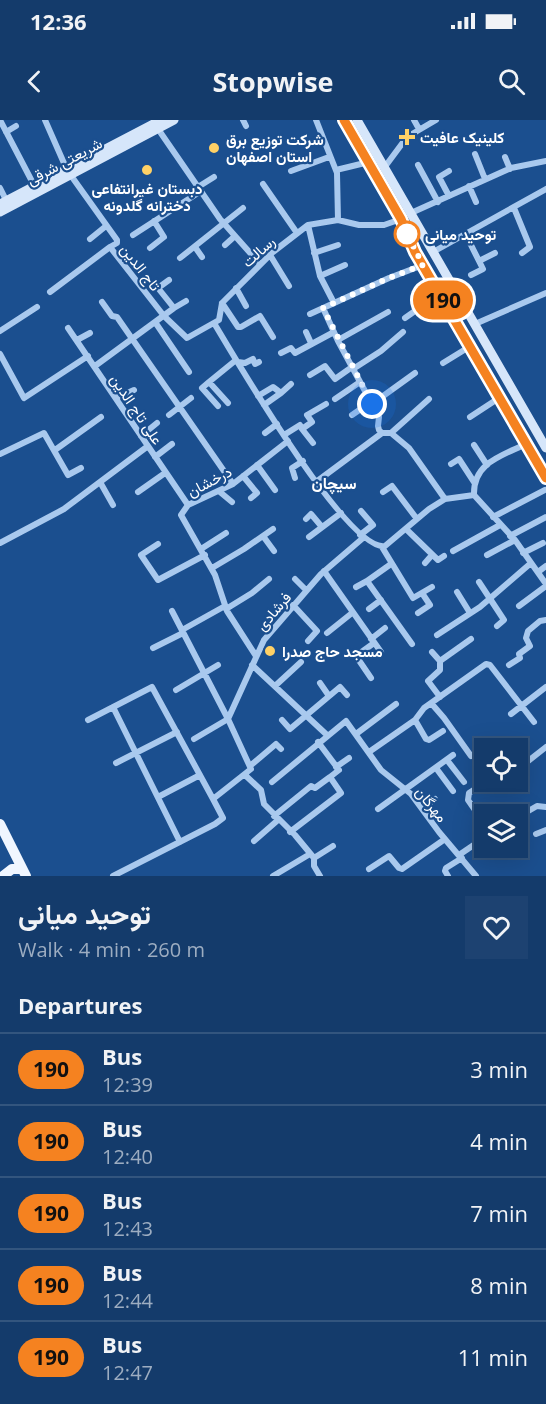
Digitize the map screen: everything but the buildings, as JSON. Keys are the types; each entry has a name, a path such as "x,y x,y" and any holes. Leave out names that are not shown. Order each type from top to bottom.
{"main road":[{"name":"شریعتی شرقی","path":"0,212 5,204 69,173 158,124 174,120"},
{"path":"344,120 370,162 439,294 546,478"},
{"path":"357,120 475,324 543,435 546,448"},
{"path":"381,183 390,177"},
{"path":"0,824 24,873"},
{"path":"3,876 12,869 24,873"}],"street":[{"path":"0,120 36,189"},
{"name":"تاج الدین","path":"45,120 69,173 117,242 110,247 164,316"},
{"path":"316,120 336,170 338,220"},
{"path":"414,120 419,129"},
{"path":"384,168 407,137 436,120"},
{"path":"158,124 224,224 260,264"},
{"path":"6,132 16,126"},
{"path":"475,154 485,179"},
{"path":"291,171 329,157"},
{"path":"505,157 510,169"},
{"path":"411,213 510,169 546,161"},
{"path":"336,170 370,162"},
{"path":"418,165 438,202"},
{"path":"449,171 439,177 449,196"},
{"path":"133,235 214,177"},
{"path":"263,184 297,233"},
{"path":"469,186 476,202"},
{"path":"0,188 5,204"},
{"path":"433,252 546,189"},
{"path":"180,258 243,208"},
{"path":"514,208 530,247 522,253"},
{"name":"رسالت","path":"214,323 221,316 222,303 236,288 270,255 308,225 338,220 373,226 401,219"},
{"path":"150,248 165,237 154,221"},
{"path":"308,225 320,276 334,303"},
{"path":"90,239 105,226"},
{"path":"466,235 483,269 471,275"},
{"path":"225,245 235,236"},
{"path":"314,253 338,245"},
{"path":"50,292 110,247"},
{"path":"195,247 202,257"},
{"path":"479,261 495,254"},
{"path":"270,255 290,286"},
{"path":"320,276 345,265"},
{"path":"310,314 423,265"},
{"path":"169,280 158,288 174,308"},
{"path":"236,288 246,306"},
{"path":"475,324 546,293"},
{"path":"405,318 439,294"},
{"name":"علی تاج الدین","path":"186,301 94,366 188,505"},
{"path":"102,302 112,316 117,317 233,484"},
{"path":"222,303 238,327 260,316 273,337"},
{"path":"0,331 37,307"},
{"path":"323,308 379,417 378,426 382,433"},
{"path":"338,340 388,312"},
{"path":"164,316 188,338 214,323 258,396 316,482 362,537 376,546 382,547 445,499 474,495"},
{"path":"155,322 189,372"},
{"path":"68,328 94,366"},
{"path":"306,332 311,343"},
{"path":"281,353 291,348 296,353 334,332"},
{"path":"310,375 325,366 335,379 381,351 403,332"},
{"path":"77,340 90,333"},
{"path":"443,363 469,347"},
{"path":"0,354 24,398 88,356"},
{"path":"237,361 245,363 253,359 255,364 259,362"},
{"path":"218,406 202,388 237,361"},
{"path":"352,415 415,373"},
{"path":"209,382 228,403"},
{"path":"334,399 360,382"},
{"path":"264,405 291,384"},
{"path":"258,396 273,387 281,393"},
{"path":"116,398 134,390"},
{"path":"169,415 191,398"},
{"path":"470,417 499,398"},
{"path":"391,434 429,399"},
{"path":"303,429 312,422 307,415 326,404"},
{"path":"55,450 101,417"},
{"path":"141,436 157,423"},
{"path":"265,433 278,424"},
{"path":"286,438 300,425 313,443"},
{"path":"0,454 44,433 70,475 81,468"},
{"path":"316,482 382,433 391,434 409,448 445,499"},
{"name":"درخشان","path":"256,656 225,607 212,568 182,519 183,512 188,505 233,484 286,438"},
{"path":"155,457 172,444"},
{"path":"519,606 546,585 512,538 474,495 474,482 478,473 487,465 526,444"},
{"path":"474,445 487,465"},
{"path":"0,543 64,509 148,446"},
{"path":"451,464 459,459 474,482"},
{"path":"295,478 292,468 303,461"},
{"path":"257,465 275,490"},
{"path":"138,492 165,473"},
{"path":"243,476 257,493 251,498"},
{"path":"100,482 113,505"},
{"path":"383,492 392,486 417,519"},
{"path":"493,517 545,490"},
{"path":"220,492 232,501"},
{"path":"361,511 373,525 362,537"},
{"path":"309,537 341,513"},
{"path":"306,519 311,514 322,527"},
{"path":"487,555 546,517"},
{"path":"453,551 500,525"},
{"path":"212,568 273,529"},
{"path":"406,529 438,560 444,556"},
{"path":"158,544 141,555 156,583 203,552 226,533"},
{"path":"263,536 274,551"},
{"name":"فرشادی","path":"228,719 264,640 306,590 362,537"},
{"path":"523,553 543,543"},
{"path":"382,547 413,598 432,586"},
{"path":"425,563 432,555"},
{"path":"437,635 490,598 531,563"},
{"path":"356,587 391,564"},
{"path":"538,572 546,566"},
{"path":"324,572 381,652"},
{"path":"153,648 252,593 269,579"},
{"path":"295,579 306,590"},
{"path":"367,580 412,644"},
{"path":"479,582 504,620 497,626"},
{"path":"418,613 430,605 422,592"},
{"path":"457,592 470,613"},
{"path":"369,609 381,600"},
{"path":"293,605 317,632 308,641"},
{"path":"172,611 251,769 213,800"},
{"path":"327,633 352,613"},
{"path":"509,665 520,658 519,654 530,646 526,638 528,631 540,621 546,620"},
{"path":"371,678 356,656 385,628"},
{"path":"440,662 471,639"},
{"path":"421,685 440,670 440,662 432,652"},
{"path":"275,686 301,662"},
{"path":"176,690 218,665"},
{"path":"369,752 415,720 424,708 484,665 490,665 534,722"},
{"path":"252,666 327,735 272,782"},
{"path":"428,681 440,697"},
{"path":"320,683 329,696"},
{"path":"88,720 152,687 223,818 113,876"},
{"path":"282,720 290,729 340,687 347,695"},
{"path":"511,714 546,687"},
{"path":"431,703 471,756"},
{"path":"356,734 396,704"},
{"path":"113,707 180,842"},
{"path":"194,740 228,719"},
{"path":"415,720 429,740 443,731"},
{"name":"مهرگان","path":"327,735 346,721 381,770 411,794 476,876"},
{"path":"116,763 177,732"},
{"path":"254,841 311,786 314,789 338,771 318,742"},
{"path":"250,766 276,744 281,749"},
{"path":"528,761 546,747"},
{"path":"378,809 453,755"},
{"path":"336,767 349,758"},
{"path":"447,760 464,782"},
{"path":"436,768 453,790"},
{"path":"245,775 261,790 264,804 312,856 314,866 320,876"},
{"path":"158,797 200,776"},
{"path":"290,832 340,796 340,791 330,777"},
{"path":"474,790 469,793 468,800 474,809"},
{"path":"422,808 435,799"},
{"path":"528,811 537,806 546,807"},
{"path":"536,834 546,830"},
{"path":"369,869 389,856 402,869 445,839"},
{"path":"273,876 333,846"},
{"path":"448,876 446,868 474,846"}],"bus line":[{"name":"190","path":"344,120 401,219 415,252 546,478"}],"place":[{"name":"کلینیک عافیت","path":"407,137"},
{"name":"شرکت توزیع برق استان اصفهان","path":"214,148"},
{"name":"دبستان غیرانتفاعی دخترانه گلدونه","path":"147,170"},
{"name":"توحید میانی","path":"407,234"},
{"name":"مسجد حاج صدرا","path":"270,651"}],"district":[{"name":"سیچان","path":"334,483"}],"route":[{"path":"372,404 323,308 423,265 407,234"}]}
